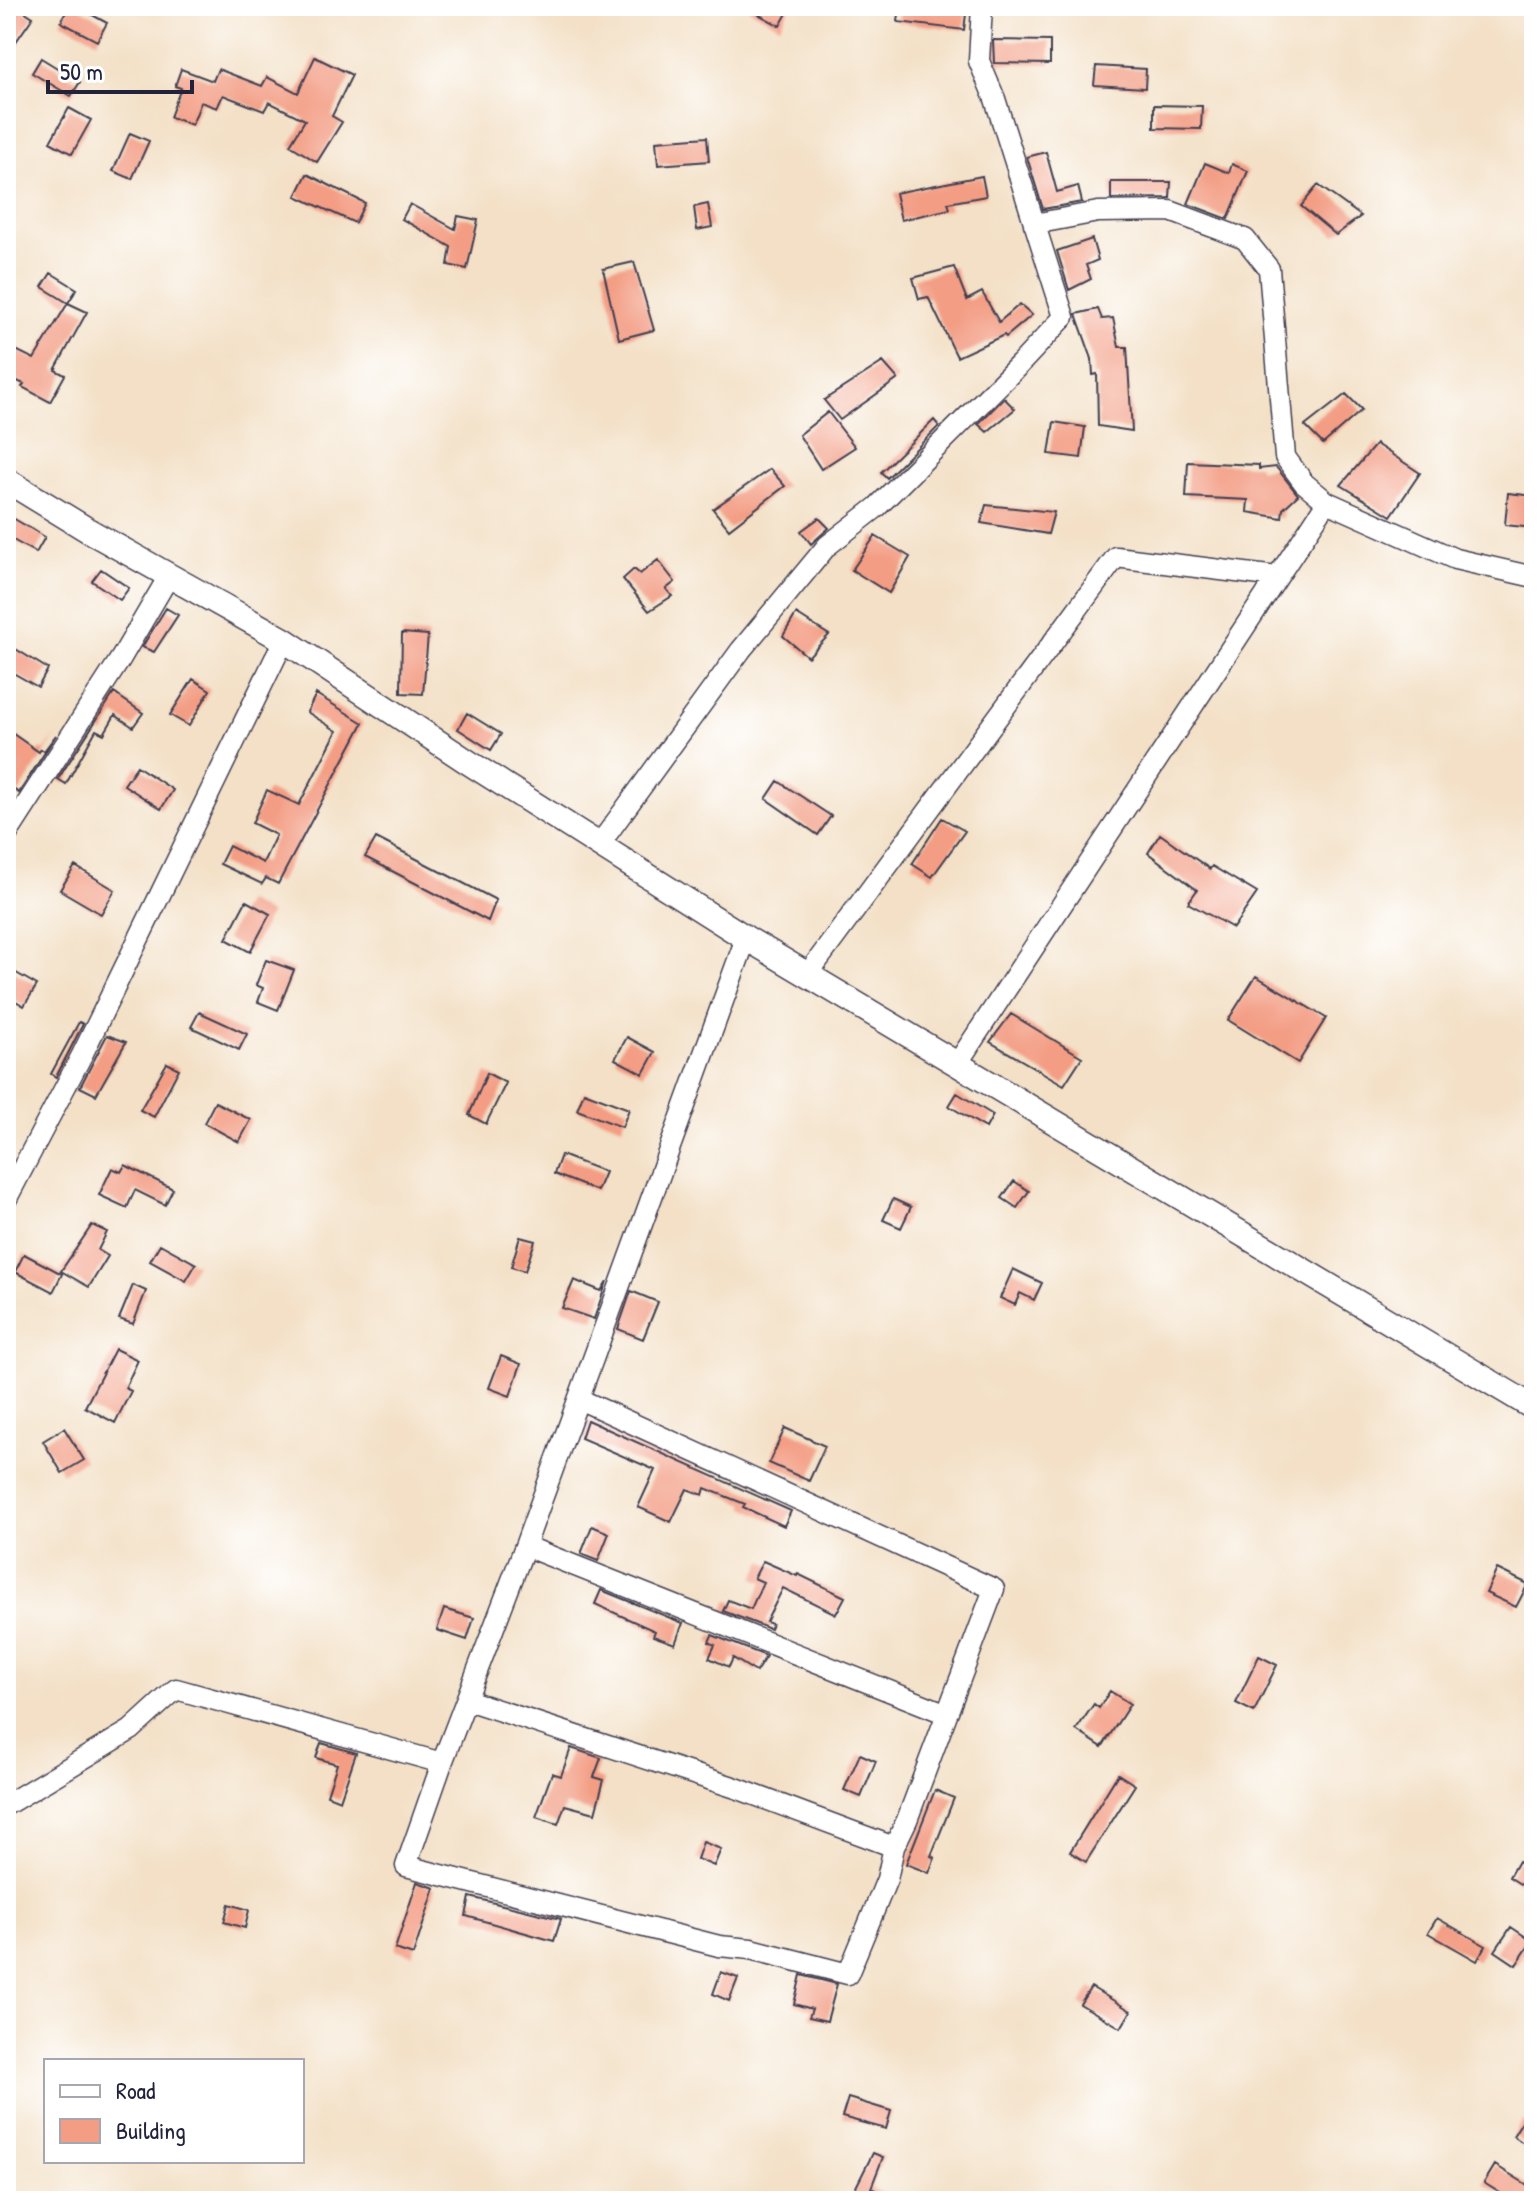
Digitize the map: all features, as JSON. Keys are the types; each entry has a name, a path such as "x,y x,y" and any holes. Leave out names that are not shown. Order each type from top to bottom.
{"main road":[{"path":"8,487 284,640 468,762 746,938 1534,1408"}],"street":[{"path":"599,845 741,650 827,546 877,507 1064,317 995,99 979,61 982,6"},
{"path":"1034,224 1098,212 1170,211 1245,239 1269,269 1285,457 1304,483 1327,502 1455,559 1534,577"},
{"path":"957,1064 1327,502"},
{"path":"807,975 1116,557 1277,577"},
{"path":"6,836 121,658 169,576"},
{"path":"6,1200 82,1055 284,640"},
{"path":"579,1399 994,1589 894,1847 887,1879 848,1974 751,1949 719,1946 406,1866 746,938"},
{"path":"525,1546 947,1714"},
{"path":"6,1805 131,1730 176,1689 442,1763"},
{"path":"467,1700 736,1788 894,1847"}],"building":[{"path":"6,6 16,6 33,17 6,56"},
{"path":"69,6 76,6 107,23 97,41 61,22"},
{"path":"743,6 791,6 780,26"},
{"path":"900,6 967,6 964,30 898,22"},
{"path":"993,40 1050,41 1050,64 994,63"},
{"path":"315,57 352,75 332,116 342,122 317,162 290,145 305,120 269,102 264,111 223,95 217,108 201,102 192,125 170,117 181,88 175,86 181,69 213,81 218,69 262,86 267,77 298,93"},
{"path":"41,58 80,82 71,96 32,73"},
{"path":"1096,66 1146,69 1145,88 1094,85"},
{"path":"1154,105 1202,106 1201,129 1154,128"},
{"path":"69,108 91,120 72,154 50,142"},
{"path":"130,133 149,141 132,179 113,171"},
{"path":"707,137 709,161 658,165 656,141"},
{"path":"1046,152 1057,192 1078,186 1082,202 1043,209 1027,157"},
{"path":"1205,163 1229,173 1232,164 1248,171 1228,219 1188,204"},
{"path":"307,174 365,203 355,223 296,196"},
{"path":"982,176 986,196 948,203 950,209 901,220 895,193"},
{"path":"1111,182 1171,182 1170,198 1111,199"},
{"path":"1318,185 1361,216 1336,235 1301,206"},
{"path":"410,204 455,229 458,216 478,220 467,269 448,265 451,247 402,219"},
{"path":"708,204 712,227 697,230 694,207"},
{"path":"1092,239 1098,260 1086,265 1091,279 1069,290 1057,251"},
{"path":"634,262 654,330 619,339 603,269"},
{"path":"954,267 967,300 982,292 999,322 1020,304 1032,315 1006,337 1004,335 957,357 928,297 919,299 913,278"},
{"path":"51,273 77,289 68,303 42,287"},
{"path":"68,303 87,312 55,370 65,375 50,402 6,376 6,345 34,359"},
{"path":"1098,309 1102,319 1113,318 1119,347 1127,347 1132,431 1098,426 1097,374 1093,375 1092,359 1076,314"},
{"path":"883,362 898,379 840,420 824,400"},
{"path":"1346,394 1362,410 1323,444 1305,426"},
{"path":"1004,398 1015,409 987,432 978,424"},
{"path":"828,412 855,447 821,469 799,435"},
{"path":"934,420 939,426 887,478 881,472"},
{"path":"1054,422 1085,427 1081,458 1049,454"},
{"path":"1376,444 1420,473 1391,516 1341,485"},
{"path":"1188,462 1259,465 1259,469 1276,467 1298,495 1283,509 1282,518 1247,512 1248,500 1186,497"},
{"path":"770,469 785,486 729,529 713,509"},
{"path":"1508,493 1534,496 1534,528 1505,525"},
{"path":"986,505 1054,512 1048,534 981,523"},
{"path":"6,514 45,537 36,553 6,536"},
{"path":"819,518 829,528 811,544 801,531"},
{"path":"875,536 910,557 889,593 852,570"},
{"path":"658,560 675,582 666,589 672,596 649,611 623,579 634,569 640,574"},
{"path":"101,569 129,588 120,600 92,581"},
{"path":"166,608 178,615 154,652 142,647"},
{"path":"796,614 829,635 808,657 783,636"},
{"path":"402,633 428,635 423,694 401,693"},
{"path":"6,643 48,669 38,687 6,669"},
{"path":"193,679 210,690 189,726 170,715"},
{"path":"114,693 143,713 133,727 115,715 104,734 96,730 66,784 58,779"},
{"path":"316,694 363,723 278,884 266,878 262,884 220,864 229,846 263,863 276,835 252,823 267,790 299,805 337,731 307,712"},
{"path":"467,713 501,734 491,750 458,729"},
{"path":"6,729 39,752 41,749 44,751 56,735 19,793 6,784"},
{"path":"137,766 173,790 161,809 124,785"},
{"path":"778,781 831,816 818,835 766,799"},
{"path":"942,818 965,831 932,877 912,864"},
{"path":"1160,834 1210,869 1212,866 1257,893 1233,928 1188,903 1197,890 1148,853"},
{"path":"376,838 496,900 488,921 365,857"},
{"path":"75,866 115,890 101,914 60,890"},
{"path":"246,901 270,914 250,952 226,939"},
{"path":"266,960 294,970 278,1010 258,1002 263,988 256,985"},
{"path":"11,970 37,985 24,1006 6,995 6,978"},
{"path":"1256,976 1326,1018 1298,1063 1228,1020"},
{"path":"199,1012 247,1034 239,1050 191,1027"},
{"path":"1011,1014 1082,1057 1064,1085 990,1042"},
{"path":"79,1022 83,1024 56,1077 51,1074"},
{"path":"107,1035 126,1042 96,1095 80,1087"},
{"path":"627,1037 655,1052 643,1074 615,1059"},
{"path":"167,1063 179,1069 154,1117 140,1110"},
{"path":"487,1073 506,1083 486,1124 469,1115"},
{"path":"584,1092 629,1109 622,1127 577,1110"},
{"path":"957,1093 993,1115 986,1128 949,1106"},
{"path":"215,1102 251,1120 239,1142 204,1123"},
{"path":"561,1155 605,1172 597,1191 554,1174"},
{"path":"125,1165 173,1189 165,1205 135,1190 127,1208 99,1195 112,1168 121,1172"},
{"path":"1014,1181 1029,1191 1017,1208 1002,1198"},
{"path":"893,1199 911,1207 901,1228 883,1220"},
{"path":"92,1225 107,1232 98,1250 108,1256 89,1287 61,1271"},
{"path":"520,1237 535,1241 525,1271 511,1267"},
{"path":"160,1244 196,1264 186,1281 150,1261"},
{"path":"24,1254 62,1274 53,1292 15,1272"},
{"path":"1013,1269 1042,1283 1034,1300 1020,1293 1015,1305 1000,1298"},
{"path":"574,1280 601,1291 607,1281 594,1319 562,1308"},
{"path":"133,1285 146,1291 133,1324 119,1319"},
{"path":"631,1291 658,1302 643,1339 618,1329"},
{"path":"115,1349 138,1360 125,1388 131,1391 115,1423 85,1407"},
{"path":"501,1356 521,1364 510,1396 489,1388"},
{"path":"587,1420 791,1511 784,1526 743,1507 745,1504 705,1488 703,1495 687,1489 671,1522 638,1507 655,1470 581,1438"},
{"path":"64,1428 84,1460 62,1473 43,1441"},
{"path":"785,1428 825,1446 809,1481 769,1463"},
{"path":"592,1526 609,1533 598,1561 581,1554"},
{"path":"763,1561 845,1597 836,1614 783,1588 766,1622 772,1624 770,1629 723,1611 728,1600 751,1609 763,1582 754,1578"},
{"path":"1497,1569 1528,1584 1516,1607 1486,1593"},
{"path":"601,1590 683,1623 675,1644 653,1636 655,1631 595,1604"},
{"path":"444,1609 474,1618 467,1640 437,1630"},
{"path":"712,1635 766,1656 756,1672 733,1658 729,1667 709,1658 715,1645 709,1642"},
{"path":"1259,1656 1277,1665 1254,1712 1236,1703"},
{"path":"1110,1691 1130,1704 1102,1747 1076,1730 1094,1704 1099,1708"},
{"path":"321,1743 356,1753 340,1800 327,1795 337,1764 316,1758"},
{"path":"571,1748 601,1758 594,1777 604,1780 595,1813 565,1805 558,1824 536,1817 552,1773 561,1776"},
{"path":"860,1754 876,1761 861,1797 844,1790"},
{"path":"1118,1774 1135,1785 1086,1862 1070,1852"},
{"path":"935,1790 954,1798 931,1856 935,1858 929,1873 906,1864"},
{"path":"703,1842 721,1849 714,1866 697,1859"},
{"path":"1518,1861 1534,1870 1525,1887 1509,1877"},
{"path":"417,1882 435,1888 413,1955 395,1949"},
{"path":"470,1897 561,1919 554,1941 466,1916"},
{"path":"229,1904 249,1910 245,1928 224,1922"},
{"path":"1437,1918 1486,1946 1477,1961 1428,1933"},
{"path":"1511,1927 1532,1941 1516,1965 1495,1951"},
{"path":"721,1972 738,1978 729,2001 713,1994"},
{"path":"801,1975 837,1984 827,2021 809,2017 812,2009 794,2004"},
{"path":"1091,1987 1131,2011 1121,2028 1080,2004"},
{"path":"848,2098 891,2111 886,2129 842,2117"},
{"path":"1523,2120 1534,2127 1534,2150 1513,2136"},
{"path":"873,2153 883,2157 871,2188 897,2201 849,2201"},
{"path":"1495,2165 1534,2189 1528,2201 1513,2201 1484,2183"}]}
